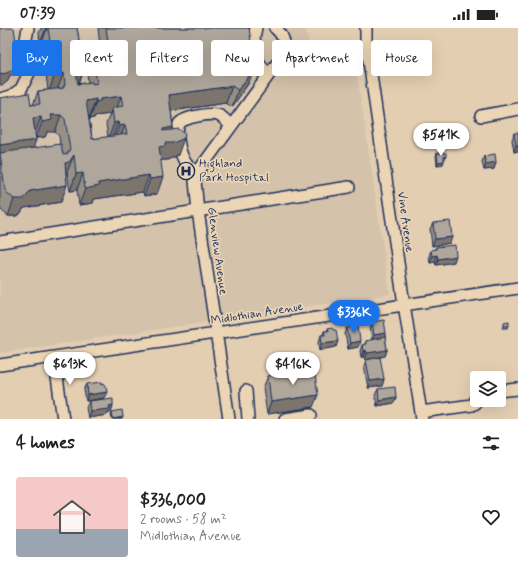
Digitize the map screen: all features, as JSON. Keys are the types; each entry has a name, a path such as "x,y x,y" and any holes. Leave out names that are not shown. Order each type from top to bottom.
{"street":[{"path":"0,99 11,96 21,89 29,73 26,45 28,28"},
{"path":"256,28 254,37 257,60 268,76"},
{"path":"231,126 219,115 186,118 179,124 178,132 180,150 184,162 196,177 231,126 284,54 285,41 280,32 275,28"},
{"name":"Vine Avenue","path":"366,28 366,40 421,416"},
{"path":"481,116 518,109"},
{"name":"Glenview Avenue","path":"196,177 198,211 229,419"},
{"path":"0,242 349,187"},
{"name":"Midlothian Avenue","path":"0,365 518,288"},
{"path":"54,357 63,419"},
{"path":"506,390 518,389"},
{"path":"246,391 248,419"},
{"path":"421,416 470,405"},
{"path":"285,419 311,414"}],"shaded area":[{"name":"Highland Park Hospital","path":"0,28 306,28 308,40 272,40 272,76 357,76 390,294 0,353"}],"building":[{"path":"0,28 14,28 16,40 12,40 12,70 7,73 0,74"},
{"path":"48,28 77,28 79,40 70,40 70,76 77,76 78,84 92,82 93,84 97,83 96,76 128,76 128,40 108,40 106,28 249,28 251,40 211,40 211,76 249,76 238,90 232,86 169,95 173,127 163,129 163,131 179,129 185,134 184,138 180,140 173,143 165,143 165,146 159,147 163,177 150,179 149,175 98,183 99,186 85,189 83,173 76,174 74,155 69,162 65,163 67,185 30,191 23,199 14,199 5,189 0,153 61,144 63,155 67,154 70,149 65,119 61,115 51,115 52,120 42,122 41,117 33,118 36,140 0,145 0,98 29,93 31,105 40,104 38,91 64,88 64,73 62,73 62,40 50,40","holes":["121,96 123,106 112,108 114,123 118,122 119,126 125,125 127,134 92,139 86,101 96,99 96,102 100,101 100,99"]},
{"path":"514,133 518,133 518,145 516,145"},
{"path":"437,153 446,153 444,161 438,162"},
{"path":"495,154 496,162 486,164 484,156"},
{"path":"450,221 452,237 435,239 433,223"},
{"path":"455,245 456,256 438,259 437,255 432,256 431,250 436,249 436,247"},
{"path":"384,320 386,333 374,335 372,322"},
{"path":"509,321 509,325 504,325 504,322"},
{"path":"358,326 360,341 350,343 347,328"},
{"path":"332,328 333,330 336,330 338,341 322,343 321,335 325,335 324,331 328,331 327,329"},
{"path":"385,337 387,350 367,353 366,350 363,351 362,345 366,344 365,341"},
{"path":"380,357 384,379 370,381 366,360"},
{"path":"314,369 318,395 271,402 268,376"},
{"path":"102,382 102,384 104,383 106,386 107,392 88,395 87,384"},
{"path":"395,387 396,397 379,400 378,389"},
{"path":"113,398 113,405 109,406 110,409 90,411 89,401"},
{"path":"122,410 123,417 113,419 112,412"}],"place":[{"name":"Highland Park Hospital","path":"186,171"}]}
